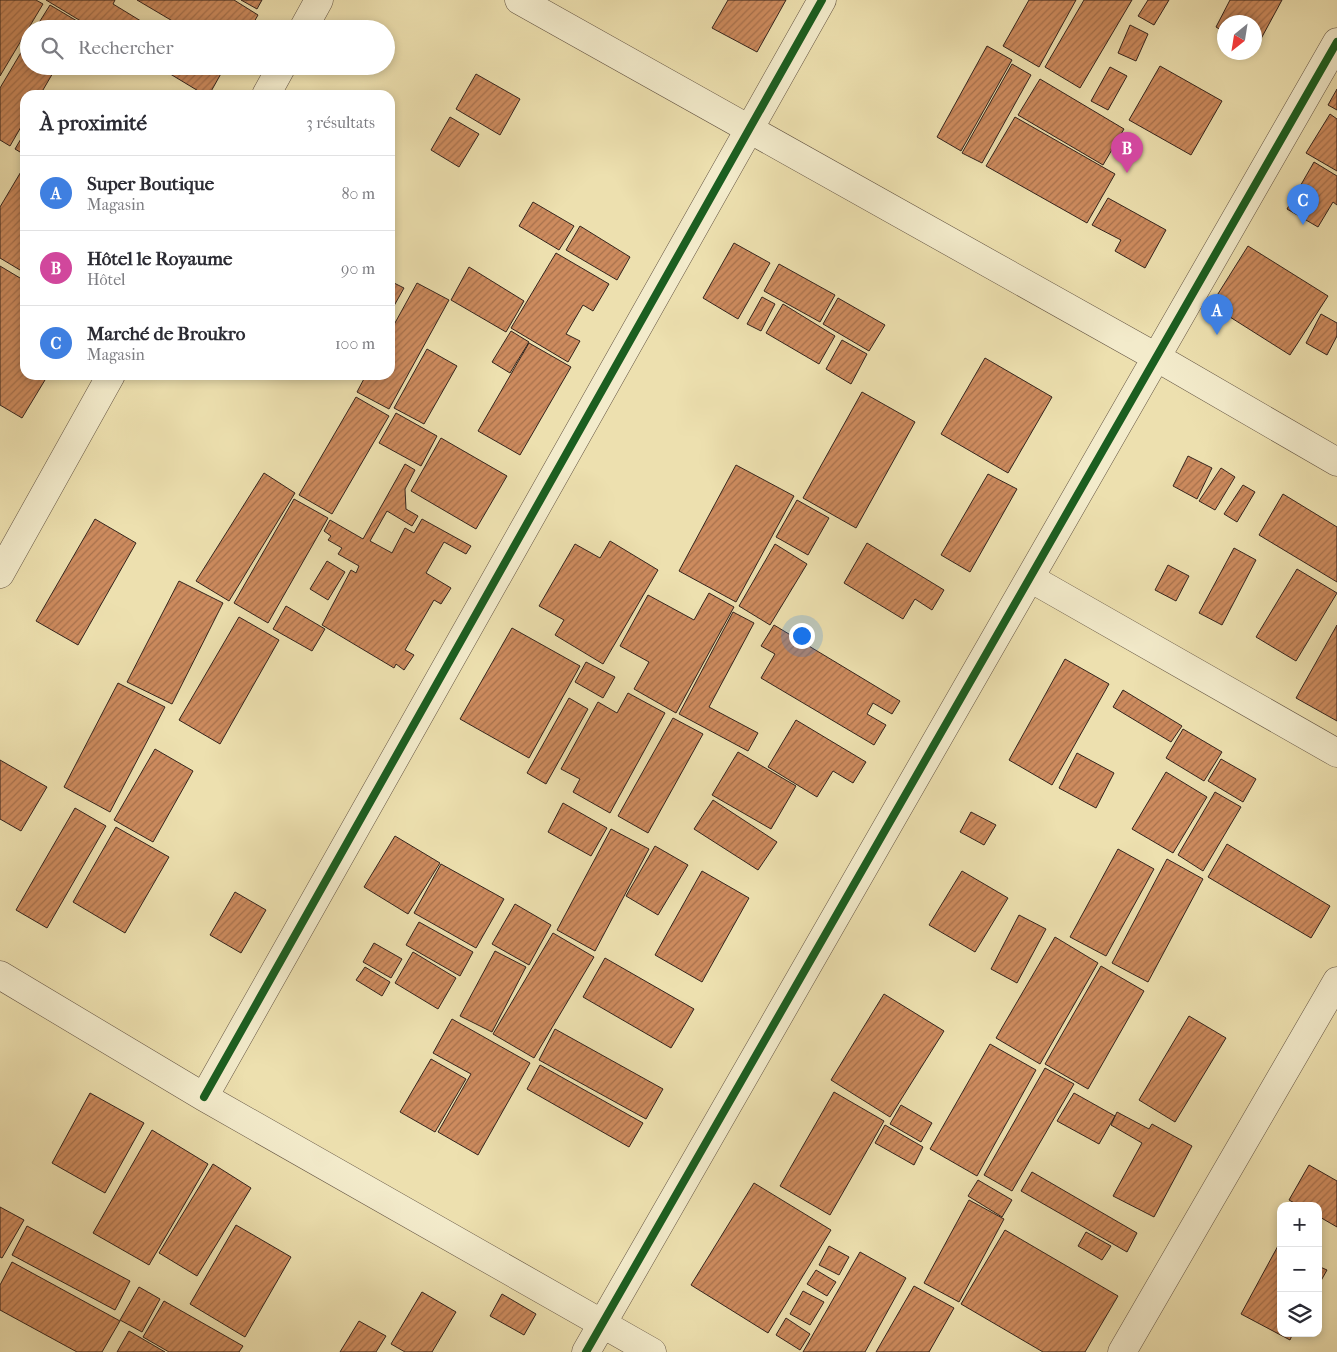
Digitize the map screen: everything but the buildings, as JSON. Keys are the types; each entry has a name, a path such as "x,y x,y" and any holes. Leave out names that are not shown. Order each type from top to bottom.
{"street":[{"path":"308,20 319,0"},
{"path":"519,0 750,127 1156,356 1337,462"},
{"path":"204,1097 822,0"},
{"path":"586,1352 1337,42"},
{"path":"269,90 277,75"},
{"path":"0,574 108,380"},
{"path":"1030,578 1337,753"},
{"path":"0,975 204,1097 652,1352"},
{"path":"1122,1352 1337,981"}],"cycle path":[{"path":"204,1097 822,0"},
{"path":"586,1352 1337,42"}],"place":[{"name":"Hôtel le Royaume","path":"1127,173"},
{"name":"Marché de Broukro","path":"1303,225"},
{"name":"Super Boutique","path":"1217,335"}]}
